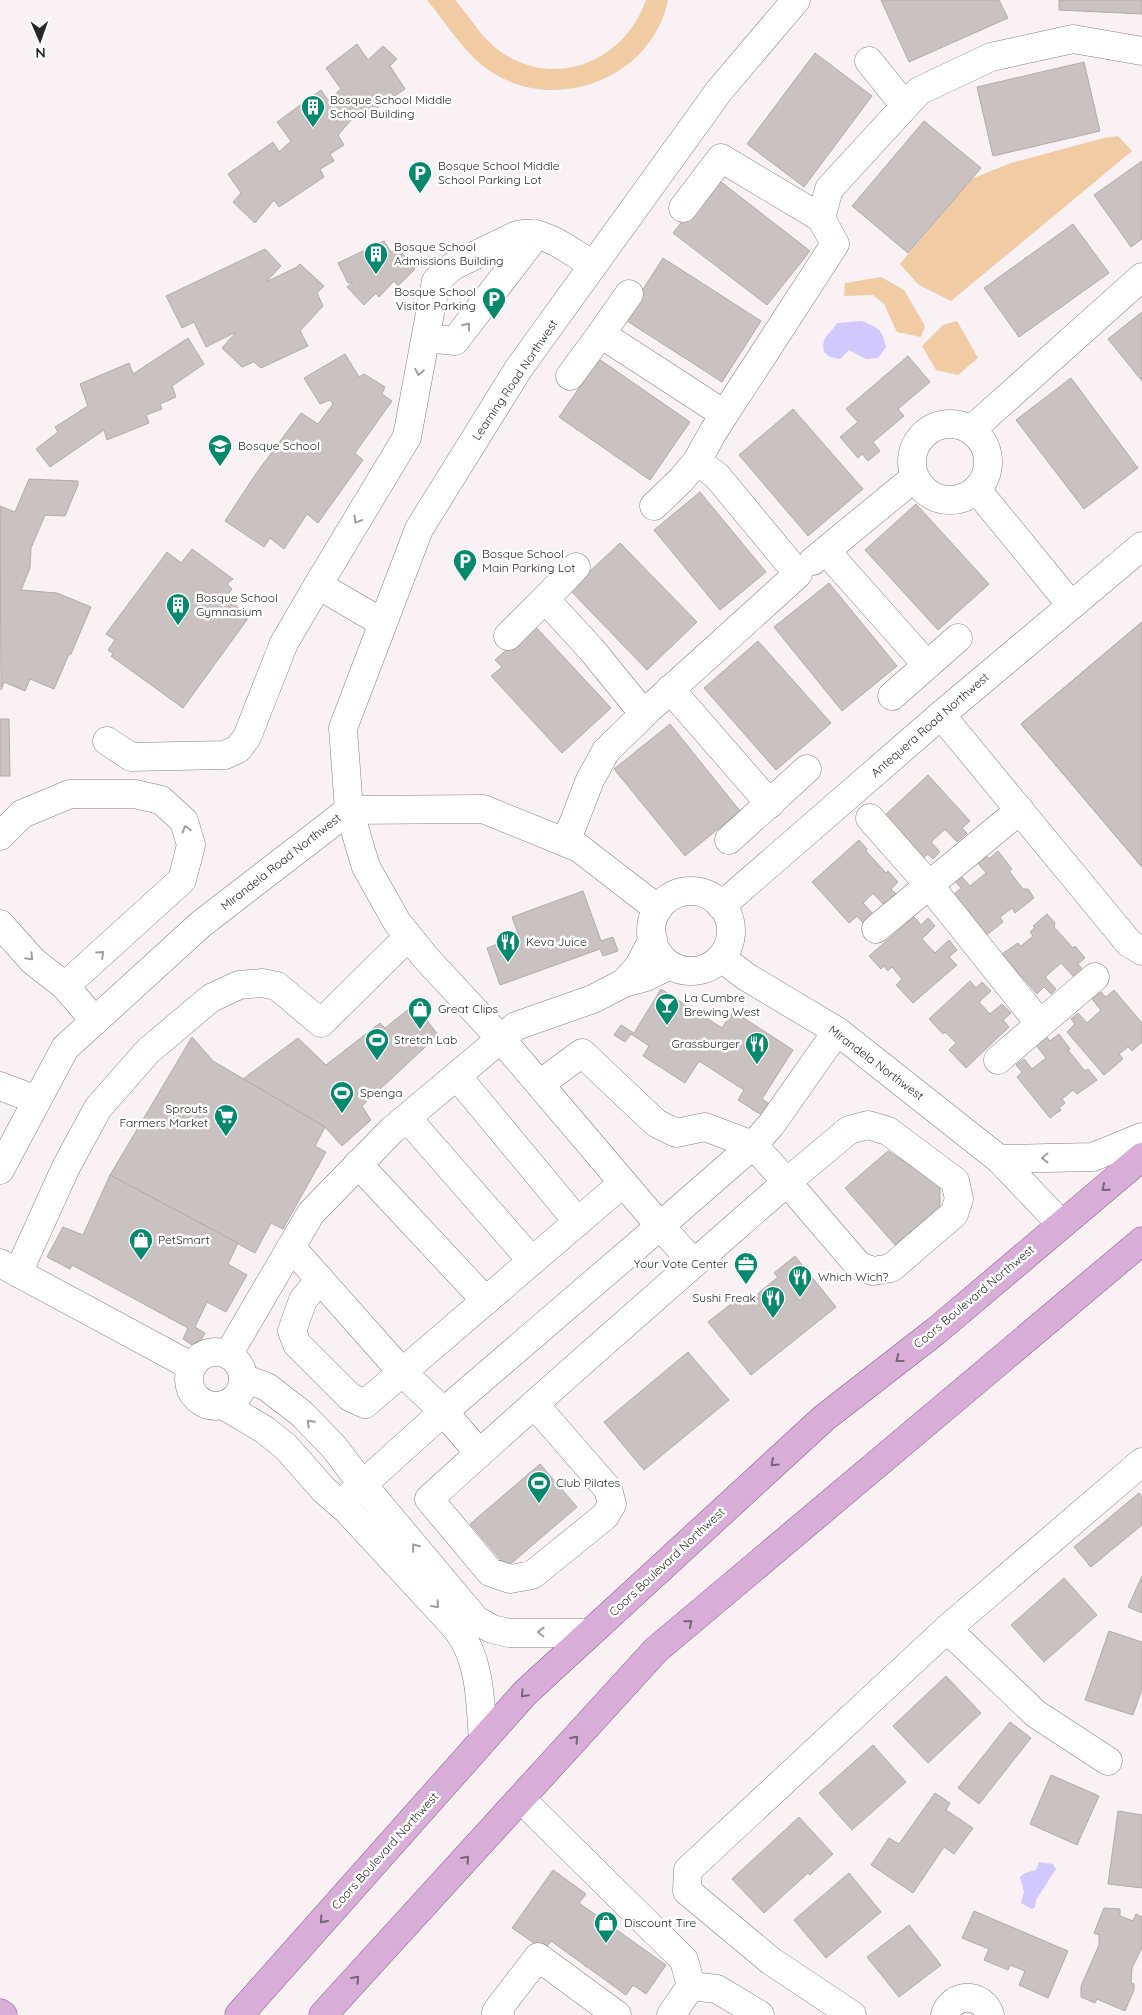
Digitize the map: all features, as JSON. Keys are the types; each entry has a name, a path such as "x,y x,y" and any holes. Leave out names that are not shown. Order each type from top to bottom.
{"main road":[{"name":"Coors Boulevard Northwest","path":"239,2015 525,1693 824,1418 936,1331 1142,1157"},
{"path":"323,2015 656,1650 1142,1241"}],"street":[{"name":"Learning Road Northwest","path":"694,1263 660,1226 501,1039 408,937 397,922 366,867 349,810 343,728 419,529 519,368 718,91 796,0"},
{"path":"821,218 829,189 919,91 991,57 1073,38 1142,51"},
{"path":"869,61 905,106"},
{"path":"654,506 682,480 697,461 724,414 835,244 821,218 721,158 683,208"},
{"path":"107,741 131,757 225,755 238,749 247,737 284,642 407,437 436,281 453,266 527,233 536,234 593,265"},
{"path":"426,338 455,341 536,234"},
{"path":"971,430 1142,278"},
{"path":"570,376 629,294"},
{"path":"601,334 724,414"},
{"path":"960,425 971,430 980,438 986,448 988,470 984,481 976,490 960,499 942,500 925,492 914,478 911,465 912,453 917,442 925,432 936,426 960,425"},
{"path":"697,461 717,476 798,574"},
{"path":"566,842 590,780 606,751 670,689 798,574 914,478"},
{"path":"976,490 1071,605"},
{"name":"Antequera Road Northwest","path":"721,906 941,715 1142,546"},
{"path":"826,550 927,665"},
{"path":"508,636 576,567"},
{"path":"318,585 383,623"},
{"path":"545,599 591,649 644,714"},
{"path":"892,696 958,638"},
{"path":"670,689 770,804"},
{"path":"941,715 1130,943 1142,951"},
{"path":"729,840 807,769"},
{"path":"0,836 22,814 70,794 136,794 161,800 184,821 191,846 182,880 65,986"},
{"path":"0,806 38,807"},
{"name":"Mirandela Road Northwest","path":"0,1170 65,1048 201,924 349,810 483,809 579,848 658,909"},
{"path":"876,929 1020,810"},
{"path":"870,818 929,885 1040,1024"},
{"path":"692,891 706,894 718,901 721,906 729,917 732,931 729,945 722,958 711,967 698,971 683,970 670,965 660,956 653,939 653,920 658,909 665,901 677,894 692,891"},
{"path":"0,924 33,961 65,986 95,1021"},
{"path":"192,1366 9,1268 98,1108 148,1051 211,998 239,985 262,983 277,986 321,1023 408,937"},
{"path":"624,983 639,966 653,939"},
{"name":"Mirandela Northwest","path":"722,958 745,976 837,1031 999,1159 1061,1224"},
{"path":"228,1355 312,1213 358,1164 407,1118 516,1026 593,999 624,983 646,977 670,965"},
{"path":"998,1060 1095,977"},
{"path":"341,1504 444,1412 753,1145 772,1125 837,1031"},
{"path":"534,1405 608,1489 612,1504 605,1516 532,1575 510,1579 490,1572 429,1499 479,1453 787,1182 849,1130 868,1125 888,1131 955,1181 959,1199 954,1214 891,1268 873,1271 859,1266 787,1182 753,1145 705,1127 676,1133 656,1122 582,1053 540,1084"},
{"path":"457,1076 578,1222"},
{"path":"0,1086 37,1100"},
{"path":"407,1118 532,1261"},
{"path":"999,1159 1094,1157 1142,1137"},
{"path":"358,1164 486,1301"},
{"path":"320,1279 303,1300 292,1331 297,1344 350,1397 364,1404 623,1183"},
{"path":"291,1247 402,1372 444,1412 479,1453"},
{"path":"213,1352 228,1355 237,1362 241,1370 243,1378 242,1387 238,1395 223,1405 214,1406 206,1404 192,1392 189,1384 192,1366 204,1354 213,1352"},
{"path":"243,1378 267,1387 302,1414 333,1446 363,1485 476,1620 492,1629 509,1633 589,1633"},
{"path":"223,1405 265,1430 286,1446 324,1490 341,1504 435,1604 466,1641 478,1680 483,1740"},
{"path":"852,2015 771,1961 687,1891 688,1870 947,1629 1142,1462"},
{"path":"947,1629 1036,1714 1108,1761"},
{"path":"520,1799 684,1960 691,1986 671,2015"},
{"path":"500,2015 496,2012 538,1957 617,2015"},
{"path":"691,1986 717,1989 760,2015"},
{"path":"945,2015 949,2006 955,2001 962,1997 970,1997 984,2003 990,2015"}],"shaded area":[{"path":"427,0 455,0 494,47 522,63 544,68 566,68 586,63 605,53 622,39 636,21 646,0 668,0 658,28 642,51 621,69 596,82 569,89 540,89 513,83 487,69 463,45"},
{"path":"1118,136 1132,151 951,301 919,285 900,264 971,179 1011,163"},
{"path":"881,277 904,290 925,326 921,337 897,332 884,304 873,295 844,296 845,283"},
{"path":"862,321 879,330 883,336 886,347 878,358 866,359 849,350 840,359 830,357 824,352 823,347 826,336 837,323"},
{"path":"957,321 978,358 958,375 936,370 922,346 943,325"},
{"path":"1039,1862 1053,1864 1056,1869 1036,1900 1035,1907 1032,1909 1021,1903 1024,1892 1020,1877 1025,1873 1036,1870"}],"building":[{"path":"881,0 999,0 1008,18 909,62"},
{"path":"1059,0 1142,0 1142,14 1059,10"},
{"name":"Bosque School Middle School Building","path":"357,44 368,60 383,46 397,59 390,66 405,89 365,116 360,110 338,135 344,145 330,154 334,161 320,169 324,177 279,207 274,200 255,223 233,202 241,193 228,174 273,142 279,152 291,141 277,122 321,90 328,100 341,89 326,68"},
{"path":"815,53 872,96 804,187 747,144"},
{"path":"1084,62 1100,131 993,156 977,87"},
{"path":"924,121 981,168 908,253 852,206"},
{"path":"1142,161 1142,239 1131,247 1094,195"},
{"path":"716,178 810,251 767,305 673,233"},
{"path":"1073,224 1109,273 1019,337 984,288"},
{"name":"Bosque School Admissions Building","path":"384,241 391,252 397,247 415,269 398,286 394,281 379,297 376,293 364,305 347,287 353,282 348,283 338,263"},
{"path":"265,249 281,266 266,282 300,264 324,286 317,293 323,306 300,331 308,346 261,368 254,362 242,367 222,348 236,332 206,347 194,322 182,328 166,296"},
{"path":"663,258 761,321 722,382 624,319"},
{"path":"1142,312 1142,381 1108,339"},
{"path":"188,338 204,364 172,386 176,397 160,404 162,409 146,415 149,423 107,440 104,430 50,467 36,449 58,432 55,427 88,406 80,384 129,363 133,374"},
{"path":"345,354 359,377 364,374 385,387 382,394 392,401 355,453 363,460 318,523 307,514 284,549 270,538 264,547 225,521 255,475 301,413 318,424 333,404 330,400 320,404 304,378"},
{"path":"908,356 930,382 898,409 904,416 873,442 880,451 868,461 862,454 858,458 840,437 858,422 846,409"},
{"path":"599,359 690,422 650,480 559,417"},
{"path":"1071,378 1138,468 1084,509 1016,420"},
{"path":"793,409 863,489 808,536 739,455"},
{"path":"29,479 78,481 78,485 65,516 45,515 31,548 30,568 21,590 57,593 91,607 54,689 30,679 25,691 4,682 1,690 0,506 15,512"},
{"path":"700,492 766,572 720,610 654,530"},
{"path":"916,504 989,584 938,630 865,550"},
{"path":"620,543 697,622 647,670 570,590"},
{"name":"Bosque School Gymnasium","path":"192,549 233,579 227,584 232,589 226,597 249,617 183,708 111,656 113,654 108,650 115,640 106,634 167,552 181,563"},
{"path":"829,583 897,666 842,711 774,627"},
{"path":"1142,622 1142,712 1105,742 1142,786 1142,867 1021,724"},
{"path":"1142,622 1142,867 1021,724"},
{"path":"534,625 611,708 562,753 491,676 502,667 495,660"},
{"path":"758,641 831,723 776,770 704,688"},
{"path":"0,719 9,719 10,776 0,776"},
{"path":"670,724 740,811 685,856 614,769"},
{"path":"928,775 970,821 962,828 967,833 957,842 945,829 931,842 940,852 933,859 928,854 920,861 881,819"},
{"path":"859,840 867,849 866,851 886,873 888,871 898,882 891,889 896,894 884,905 873,893 863,903 873,914 863,923 857,916 849,923 812,882"},
{"path":"998,851 1012,869 1009,871 1023,889 1028,889 1034,898 1015,913 1012,908 1000,917 1003,922 984,937 952,896 961,888 955,881 961,876 970,886 986,873 976,861 985,854 989,859"},
{"path":"583,891 601,941 613,937 618,951 603,956 600,949 500,985 487,948 519,936 512,917"},
{"path":"1047,914 1055,923 1054,927 1085,958 1078,964 1083,970 1074,977 1061,963 1045,977 1056,989 1051,994 1044,987 1037,994 1002,954 1018,943 1021,946 1033,936 1030,932 1035,927 1033,926"},
{"path":"914,917 921,925 928,918 935,926 922,939 935,953 949,940 957,950 949,957 957,965 913,1003 896,985 902,979 892,967 888,971 884,966 881,969 869,956"},
{"path":"970,981 976,988 982,982 991,991 979,1002 990,1014 1002,1004 1011,1013 1003,1020 1009,1027 966,1068 949,1050 956,1043 945,1032 943,1034 929,1019"},
{"path":"661,989 722,1028 733,1011 793,1050 762,1099 771,1105 763,1116 738,1100 744,1090 699,1061 685,1083 643,1056 649,1046 631,1034 625,1042 614,1035 621,1025 634,1033"},
{"path":"1114,990 1142,1023 1142,1042 1132,1051 1128,1047 1119,1054 1123,1059 1104,1075 1067,1032 1075,1024 1071,1019 1078,1013 1087,1023 1101,1010 1092,999 1101,992 1106,997"},
{"path":"415,1004 438,1035 362,1106 371,1120 342,1146 325,1127 243,1079 298,1038 326,1065 380,1023 385,1028"},
{"path":"1059,1034 1070,1049 1068,1050 1085,1071 1088,1069 1097,1080 1077,1094 1073,1090 1062,1099 1065,1103 1059,1108 1061,1110 1050,1118 1017,1077 1022,1072 1016,1065 1024,1059 1032,1069 1046,1058 1035,1044 1045,1035 1050,1041"},
{"name":"Sprouts Farmers Market","path":"192,1037 213,1061 325,1127 315,1146 326,1152 283,1229 271,1223 255,1253 110,1175"},
{"path":"888,1151 940,1185 940,1206 895,1245 845,1188"},
{"name":"PetSmart","path":"110,1175 238,1243 228,1264 247,1275 226,1312 207,1302 195,1327 205,1333 197,1348 183,1339 188,1328 72,1265 70,1269 47,1257 63,1227 83,1235"},
{"path":"795,1256 836,1307 751,1375 708,1322 736,1300 742,1307 778,1277 774,1273"},
{"path":"688,1352 729,1400 644,1470 604,1422"},
{"path":"540,1464 577,1507 507,1567 470,1524"},
{"path":"1139,1493 1142,1497 1142,1525 1091,1567 1074,1547"},
{"path":"1142,1576 1142,1613 1128,1607"},
{"path":"1064,1578 1097,1615 1044,1662 1011,1625"},
{"path":"1109,1631 1142,1642 1142,1689 1133,1715 1085,1700"},
{"path":"946,1676 981,1713 928,1763 893,1726"},
{"path":"1010,1722 1031,1738 979,1804 958,1788"},
{"path":"873,1745 906,1782 852,1830 819,1793"},
{"path":"1051,1775 1099,1796 1077,1845 1030,1824"},
{"path":"935,1793 950,1803 946,1810 973,1828 954,1854 944,1847 913,1893 871,1865 889,1838 899,1844"},
{"path":"1118,1811 1142,1815 1142,1888 1108,1884"},
{"path":"799,1817 833,1854 810,1875 808,1873 764,1913 732,1879"},
{"path":"553,1870 586,1894 579,1903 666,1965 646,1994 633,1985 626,1995 551,1941 544,1950 512,1928"},
{"path":"849,1873 881,1912 826,1958 794,1920"},
{"path":"1104,1908 1120,1909 1120,1916 1133,1921 1136,1914 1142,1917 1142,1948 1132,1968 1131,1983 1134,1984 1134,1990 1125,2011 1097,1999 1095,2003 1081,1997 1081,1986 1099,1945 1099,1935 1094,1933"},
{"path":"974,1911 1068,1951 1048,1998 1019,1985 1025,1971 1010,1965 1008,1970 984,1960 989,1949 962,1938"},
{"path":"909,1925 941,1965 899,1997 867,1957"}],"place":[{"name":"Bosque School Middle School Building","path":"313,128"},
{"name":"Bosque School Middle School Parking Lot","path":"420,194"},
{"name":"Bosque School Admissions Building","path":"376,275"},
{"name":"Bosque School Visitor Parking","path":"494,320"},
{"name":"Bosque School","path":"220,467"},
{"name":"Bosque School Main Parking Lot","path":"465,582"},
{"name":"Bosque School Gymnasium","path":"178,626"},
{"name":"Keva Juice","path":"508,963"},
{"name":"La Cumbre Brewing West","path":"667,1026"},
{"name":"Great Clips","path":"420,1030"},
{"name":"Stretch Lab","path":"377,1061"},
{"name":"Grassburger","path":"757,1065"},
{"name":"Spenga","path":"342,1114"},
{"name":"Sprouts Farmers Market","path":"226,1137"},
{"name":"PetSmart","path":"141,1261"},
{"name":"Your Vote Center","path":"746,1285"},
{"name":"Which Wich?","path":"800,1298"},
{"name":"Sushi Freak","path":"773,1319"},
{"name":"Club Pilates","path":"539,1504"},
{"name":"Discount Tire","path":"606,1944"}]}
